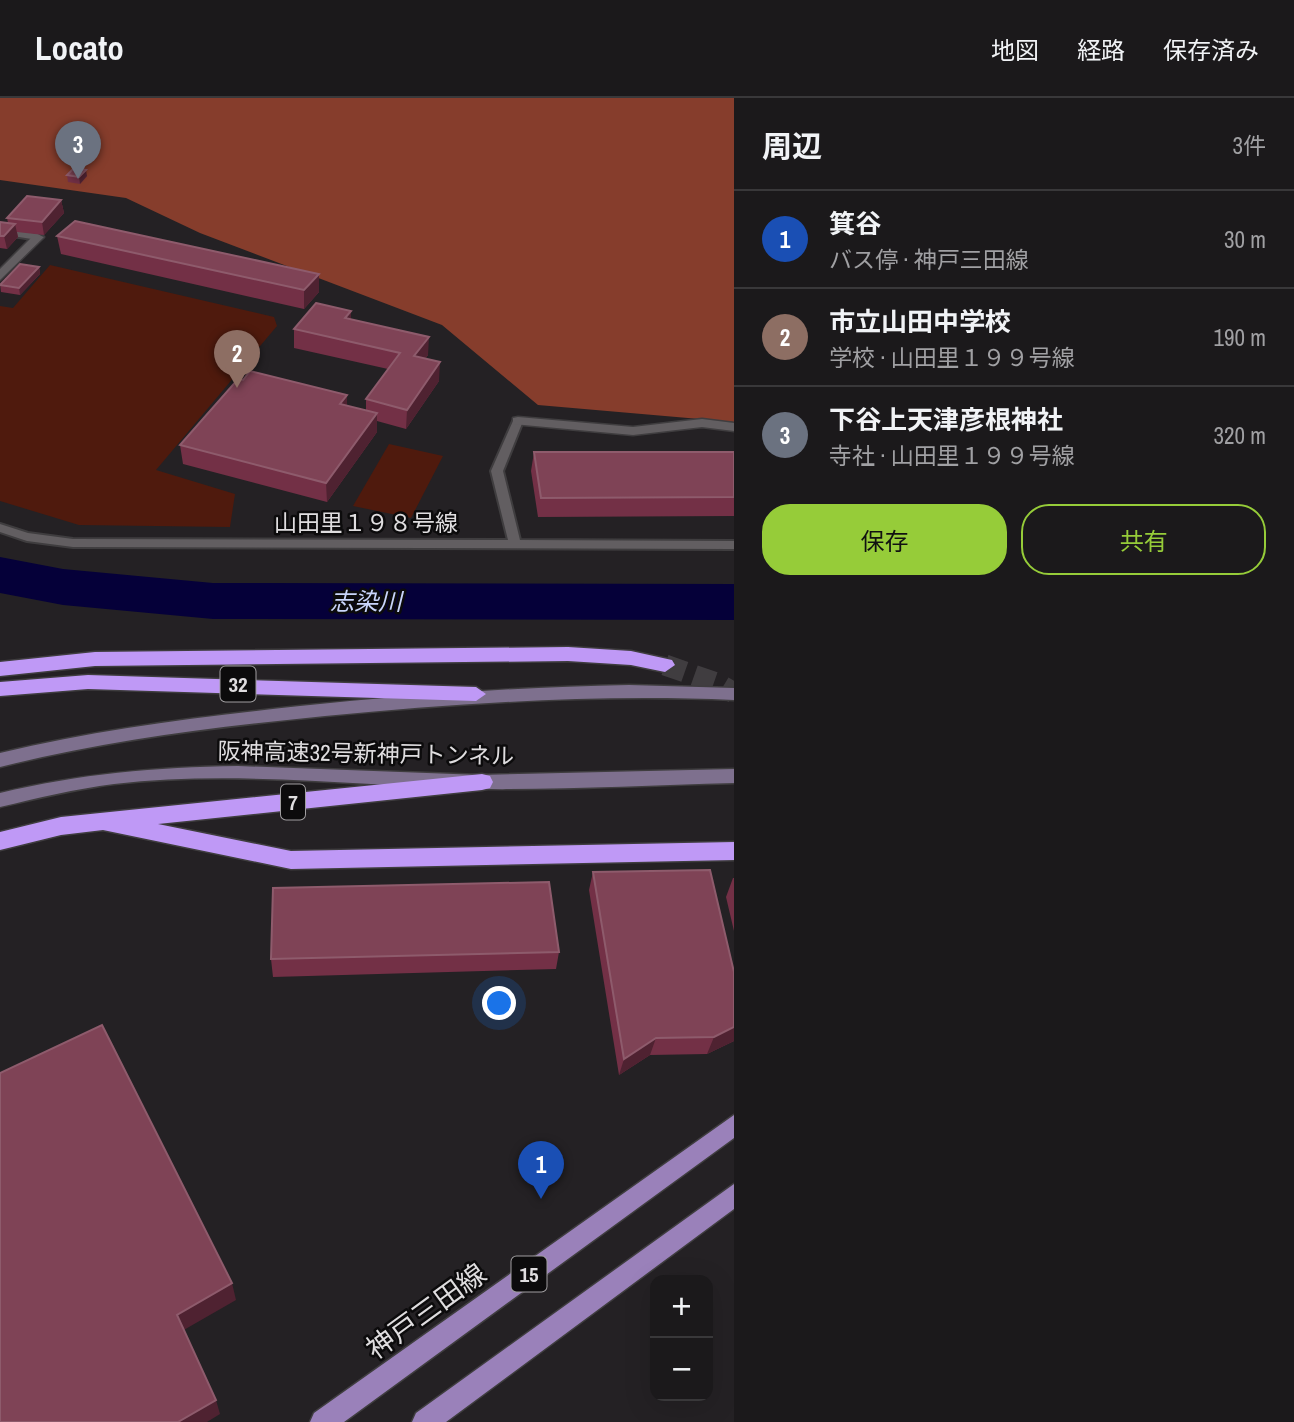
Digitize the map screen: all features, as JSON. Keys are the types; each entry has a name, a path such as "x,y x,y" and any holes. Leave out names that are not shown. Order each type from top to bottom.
{"highway":[{"path":"0,669 95,659 555,654 599,654 665,665"},
{"name":"32","path":"0,689 48,684 141,682 476,694"},
{"name":"7","path":"0,841 61,826 482,782"},
{"name":"7","path":"104,822 291,860 734,851"}],"main road":[{"name":"神戸三田線","path":"323,1422 734,1125"},
{"name":"15","path":"425,1422 734,1195"}],"street":[{"path":"0,276 38,237"},
{"path":"518,421 633,431 702,423 734,427"},
{"name":"阪神高速32号新神戸トンネル","path":"0,760 93,739 171,727 476,694 654,691 734,694"},
{"name":"阪神高速32号新神戸トンネル","path":"0,800 105,780 170,775 482,782 734,776"}],"lane":[{"path":"0,231 38,237"},
{"path":"515,544 497,471 518,421"},
{"name":"山田里１９８号線","path":"0,528 27,537 73,543 734,545"}],"shaded area":[{"path":"0,98 734,98 734,422 538,405 442,325 200,233 126,198 0,180"},
{"path":"50,265 274,317 277,326 156,470 235,494 230,527 79,525 0,501 0,306 13,308"},
{"path":"389,444 443,456 411,518 353,506"}],"building":[{"path":"74,168 86,170 79,177 67,175"},
{"path":"27,196 61,200 42,222 7,218"},
{"path":"75,221 319,274 304,290 57,236"},
{"path":"0,222 15,224 4,236 0,236"},
{"path":"20,264 39,267 19,288 0,285"},
{"path":"316,303 351,311 345,318 429,337 414,356 440,362 407,410 366,399 400,353 294,329"},
{"path":"250,371 347,395 340,404 377,413 326,483 180,445 238,379 243,380"},
{"path":"534,452 734,452 734,497 541,498"},
{"path":"710,870 734,972 734,1027 714,1037 656,1038 624,1059 593,872"},
{"path":"549,882 559,952 271,959 273,888"},
{"path":"102,1025 232,1283 177,1315 216,1400 178,1422 0,1422 0,1073"}],"waterway":[{"name":"志染川","path":"0,575 63,587 213,601 734,602"}],"tunnel":[{"path":"665,665 719,684 734,693"}],"place":[{"name":"下谷上天津彦根神社","path":"78,179"},
{"name":"市立山田中学校","path":"237,388"},
{"name":"箕谷","path":"541,1199"}]}
